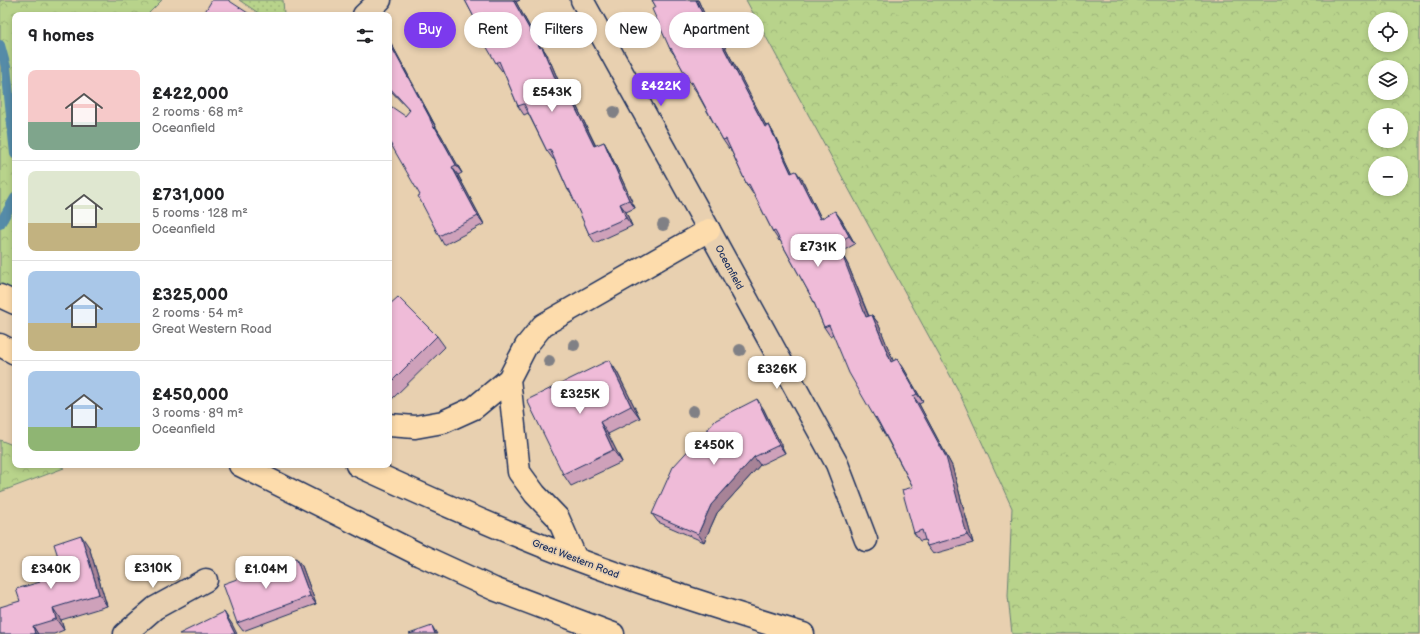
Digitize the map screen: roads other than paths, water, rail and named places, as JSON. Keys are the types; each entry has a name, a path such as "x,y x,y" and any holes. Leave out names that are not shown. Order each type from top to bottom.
{"main road":[{"path":"392,425 415,427 443,422 474,408 509,379 526,346 543,325 710,230"},
{"path":"0,296 12,302"},
{"path":"0,345 12,351"},
{"path":"509,379 518,472 535,494 558,518 576,559"},
{"path":"246,468 413,551 494,589 613,634"},
{"name":"Great Western Road","path":"364,468 468,515 576,559 704,604 802,634"}],"street":[{"path":"367,12 380,0"},
{"name":"Oceanfield","path":"582,0 710,230 837,464 866,540"},
{"path":"125,634 155,608 206,580"}],"waterway":[{"path":"0,45 6,67 12,125"},
{"path":"0,224 12,203"}]}
